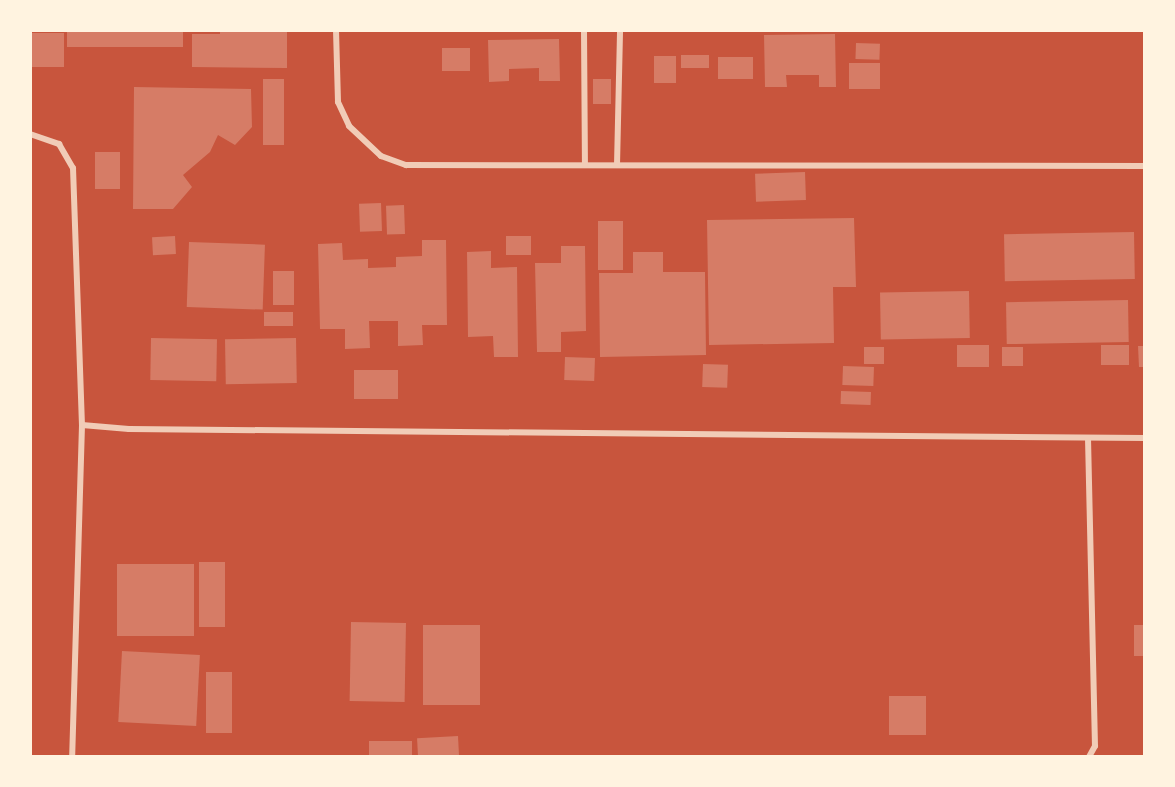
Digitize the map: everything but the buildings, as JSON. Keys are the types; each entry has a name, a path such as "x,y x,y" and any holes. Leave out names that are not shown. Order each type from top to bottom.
{"street":[{"path":"336,30 338,102 349,126 381,156 406,165 1145,166"},
{"path":"584,30 585,165"},
{"path":"617,165 620,30"},
{"path":"30,134 59,144 73,168 82,425 72,757"},
{"path":"82,425 129,429 1145,438"},
{"path":"1088,438 1095,746 1089,757"}]}
